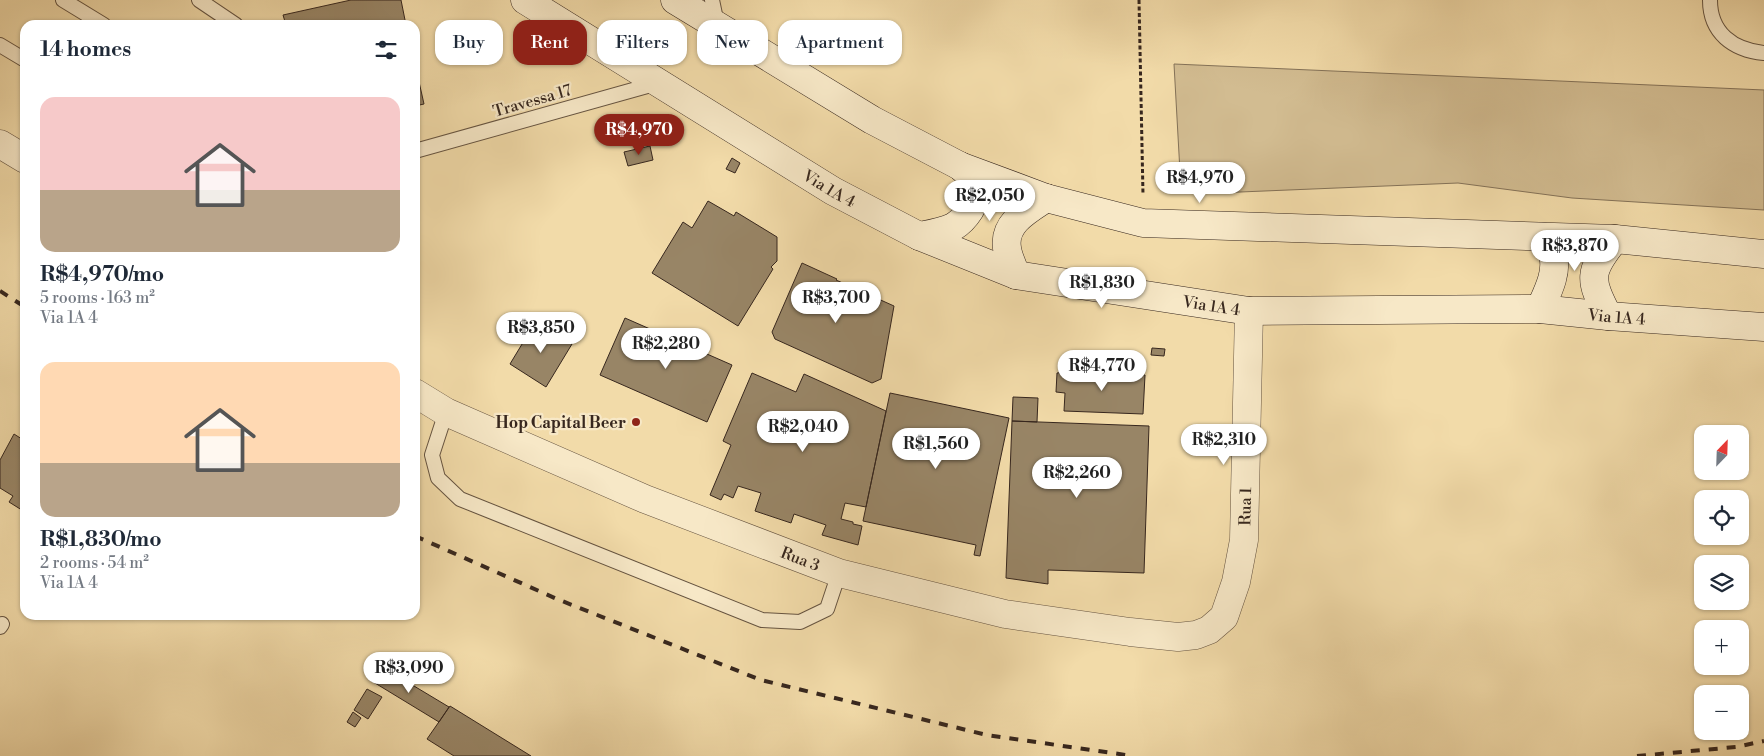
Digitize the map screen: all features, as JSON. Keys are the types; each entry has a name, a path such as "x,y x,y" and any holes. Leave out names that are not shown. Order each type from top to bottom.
{"main road":[{"name":"Via 1A 4","path":"525,0 833,191 919,236 1016,274 1249,311 1540,309 1608,316 1764,327"},
{"path":"675,0 707,20"},
{"path":"768,57 872,120 960,166 1046,198 1143,223 1615,239 1764,254"},
{"path":"919,236 954,226 967,215 974,203 976,188 971,175 960,166"},
{"path":"1016,274 1007,248 1008,234 1022,214 1046,198"},
{"path":"1540,309 1552,279 1554,266 1553,254 1544,237"},
{"path":"1608,316 1595,291 1594,280 1596,267 1602,255 1615,239"},
{"name":"Rua 1","path":"1209,630 1224,617 1232,598 1244,540 1249,311"},
{"name":"Rua 3","path":"420,397 446,412 645,499 839,573 1005,614 1168,636 1196,635 1209,630"}],"lane":[{"path":"62,0 96,20"},
{"path":"199,0 229,20"},
{"path":"712,0 716,20"},
{"path":"1710,0 1713,22 1720,33 1734,45 1752,52 1764,53"},
{"path":"0,44 20,57"},
{"name":"Travessa 17","path":"420,150 658,83"},
{"path":"446,412 432,455 438,478 460,499 762,620 800,622 827,608 839,573"}],"path":[{"path":"1139,0 1143,223"}],"shaded area":[{"path":"1174,64 1764,90 1764,210 1572,198 1458,183 1216,193 1181,190"}],"building":[{"path":"351,0 401,0 405,20 284,20 283,15"},
{"path":"420,86 424,104 420,105"},
{"path":"650,146 653,160 628,166 624,152"},
{"path":"732,158 740,163 735,173 726,169"},
{"path":"708,201 734,216 736,212 777,237 777,261 771,267 773,269 738,326 652,273 683,222 692,228"},
{"path":"802,263 894,306 881,379 872,383 775,339 772,332"},
{"path":"625,318 732,365 707,422 600,375"},
{"path":"536,321 572,344 546,387 510,364"},
{"path":"1152,348 1165,349 1164,356 1151,355"},
{"path":"752,373 796,392 804,374 886,411 866,507 845,503 841,519 862,526 858,545 822,535 826,525 794,514 791,523 755,511 761,493 738,486 733,498 724,494 721,500 710,495 731,445 723,441"},
{"path":"1057,373 1145,375 1143,414 1064,411 1065,393 1056,392"},
{"path":"890,393 1009,418 980,556 974,555 976,545 863,521"},
{"path":"1013,397 1038,398 1037,422 1012,421"},
{"path":"1012,421 1149,426 1144,573 1048,570 1048,584 1006,578"},
{"path":"14,434 20,438 20,509 9,502 13,496 0,488 0,460"},
{"path":"379,665 449,707 439,722 370,680"},
{"path":"367,689 382,697 368,719 354,710"},
{"path":"450,706 531,756 454,756 427,739"},
{"path":"353,712 361,718 355,727 347,722"}],"railway":[{"path":"0,291 20,304"},
{"path":"420,538 557,599 761,680 987,735 1133,756"},
{"path":"1637,756 1736,747 1764,741"}],"place":[{"name":"Hop Capital Beer","path":"636,422"}]}
